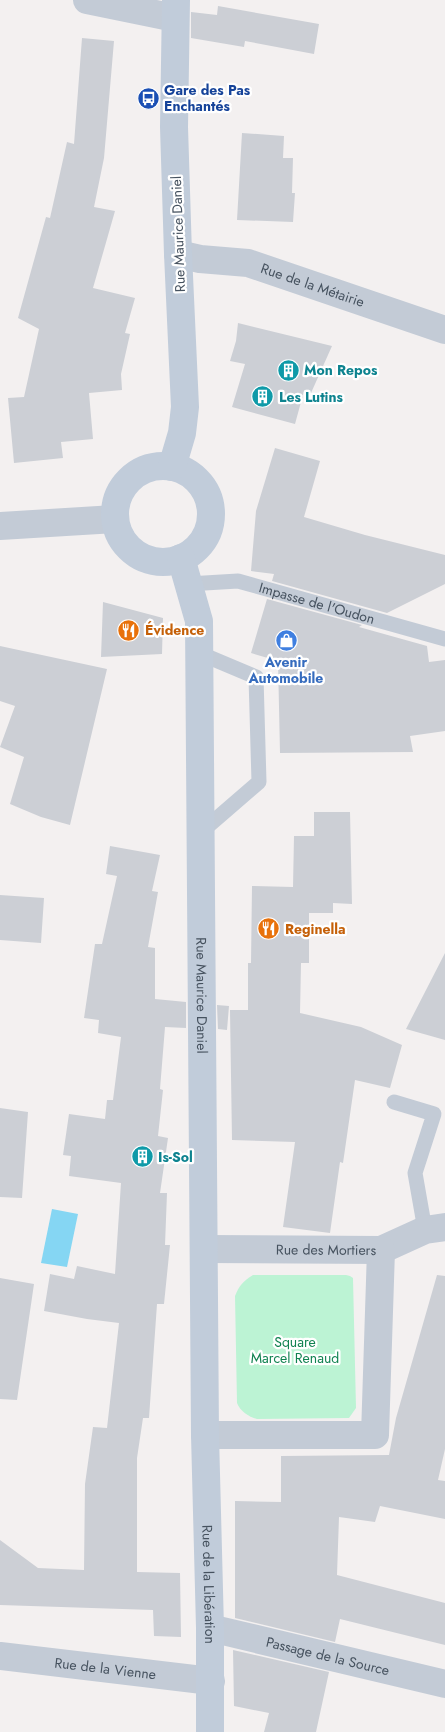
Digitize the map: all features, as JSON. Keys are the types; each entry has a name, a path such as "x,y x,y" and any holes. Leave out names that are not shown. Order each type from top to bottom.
{"street":[{"path":"87,0 175,9"},
{"name":"Rue Maurice Daniel","path":"172,467 182,432 185,407 174,128 175,9"},
{"name":"Rue de la Métairie","path":"178,254 200,259 248,263 445,330"},
{"path":"160,466 172,467 186,472 198,481 206,494 210,509 209,525 203,539 194,550 181,558 161,562 140,556 131,550 121,538 115,519 118,498 125,483 146,469 160,466"},
{"path":"0,526 115,519"},
{"name":"Rue Maurice Daniel","path":"181,558 199,621 205,1435"},
{"name":"Rue des Mortiers","path":"204,1249 381,1250 435,1229"},
{"path":"205,1435 376,1435 381,1250"},
{"name":"Rue de la Libération","path":"205,1435 211,1681 210,1732"},
{"name":"Passage de la Source","path":"210,1628 445,1684"},
{"name":"Rue de la Vienne","path":"0,1656 211,1681"}],"lane":[{"name":"Impasse de l'Oudon","path":"188,584 238,581 445,639"},
{"path":"199,653 256,677 259,782 200,832"},
{"path":"394,1102 434,1114 415,1174 435,1229"}],"green space":[{"name":"Square Marcel Renaud","path":"253,1275 346,1275 353,1278 356,1408 349,1418 257,1419 240,1409 237,1403 235,1296 242,1284"}],"water":[{"path":"52,1209 78,1214 67,1267 41,1263"}],"building":[{"path":"218,6 319,24 314,54 245,41 244,47 191,38 191,12 217,15"},
{"path":"82,38 114,41 104,158 94,207 115,211 93,288 135,298 125,333 130,334 121,374 122,390 89,393 93,439 61,442 63,458 14,463 8,398 24,397 39,329 18,318 46,217 50,218 67,142 74,144"},
{"path":"242,133 284,136 283,158 293,158 292,193 295,193 293,222 237,220"},
{"path":"238,323 332,346 311,393 304,391 295,424 232,407 245,364 230,361 236,341"},
{"path":"275,448 320,461 304,517 365,535 445,555 445,584 387,613 272,581 274,574 251,571 256,511"},
{"path":"267,599 362,625 359,627 427,646 429,662 445,660 445,731 410,736 413,752 280,753 278,661 251,653"},
{"path":"103,602 163,618 162,654 101,657"},
{"path":"0,646 107,669 70,825 41,817 10,804 24,757 0,747 15,706 0,701"},
{"path":"314,812 350,812 352,904 333,903 333,913 309,913 309,963 301,963 300,1013 361,1027 402,1045 390,1088 355,1080 343,1163 340,1162 330,1233 283,1227 295,1142 232,1140 230,1010 248,1010 248,963 251,963 252,886 293,887 294,836 314,836"},
{"path":"110,846 160,855 152,891 158,892 148,947 155,948 155,999 186,1002 186,1028 165,1027 160,1089 163,1090 158,1136 168,1138 160,1193 167,1193 165,1245 170,1245 164,1304 157,1304 149,1418 143,1418 137,1458 137,1572 180,1573 181,1637 154,1636 153,1610 0,1605 0,1540 38,1568 84,1570 85,1484 93,1427 107,1428 119,1323 44,1311 50,1274 74,1279 77,1266 115,1274 121,1183 69,1176 71,1156 63,1155 69,1114 105,1119 107,1100 113,1100 121,1037 98,1033 99,1020 84,1018 95,944 102,944 117,876 106,874"},
{"path":"0,895 44,898 41,943 0,940"},
{"path":"445,953 445,1040 406,1029"},
{"path":"217,1005 229,1006 227,1030 218,1029"},
{"path":"0,1108 28,1112 22,1198 0,1197"},
{"path":"437,1275 445,1276 445,1449 438,1480 445,1481 445,1519 380,1506 375,1522 339,1517 337,1575 445,1603 445,1645 340,1619 335,1642 235,1618 235,1501 281,1502 281,1456 389,1455 396,1418"},
{"path":"0,1278 34,1284 17,1400 0,1399"},
{"path":"233,1650 329,1672 316,1732 264,1732 269,1713 234,1706"}],"place":[{"name":"Gare des Pas Enchantés","path":"148,98"},
{"name":"Mon Repos","path":"288,370"},
{"name":"Les Lutins","path":"263,397"},
{"name":"Évidence","path":"129,630"},
{"name":"Avenir Automobile","path":"286,640"},
{"name":"Reginella","path":"269,929"},
{"name":"Is-Sol","path":"142,1157"}]}
